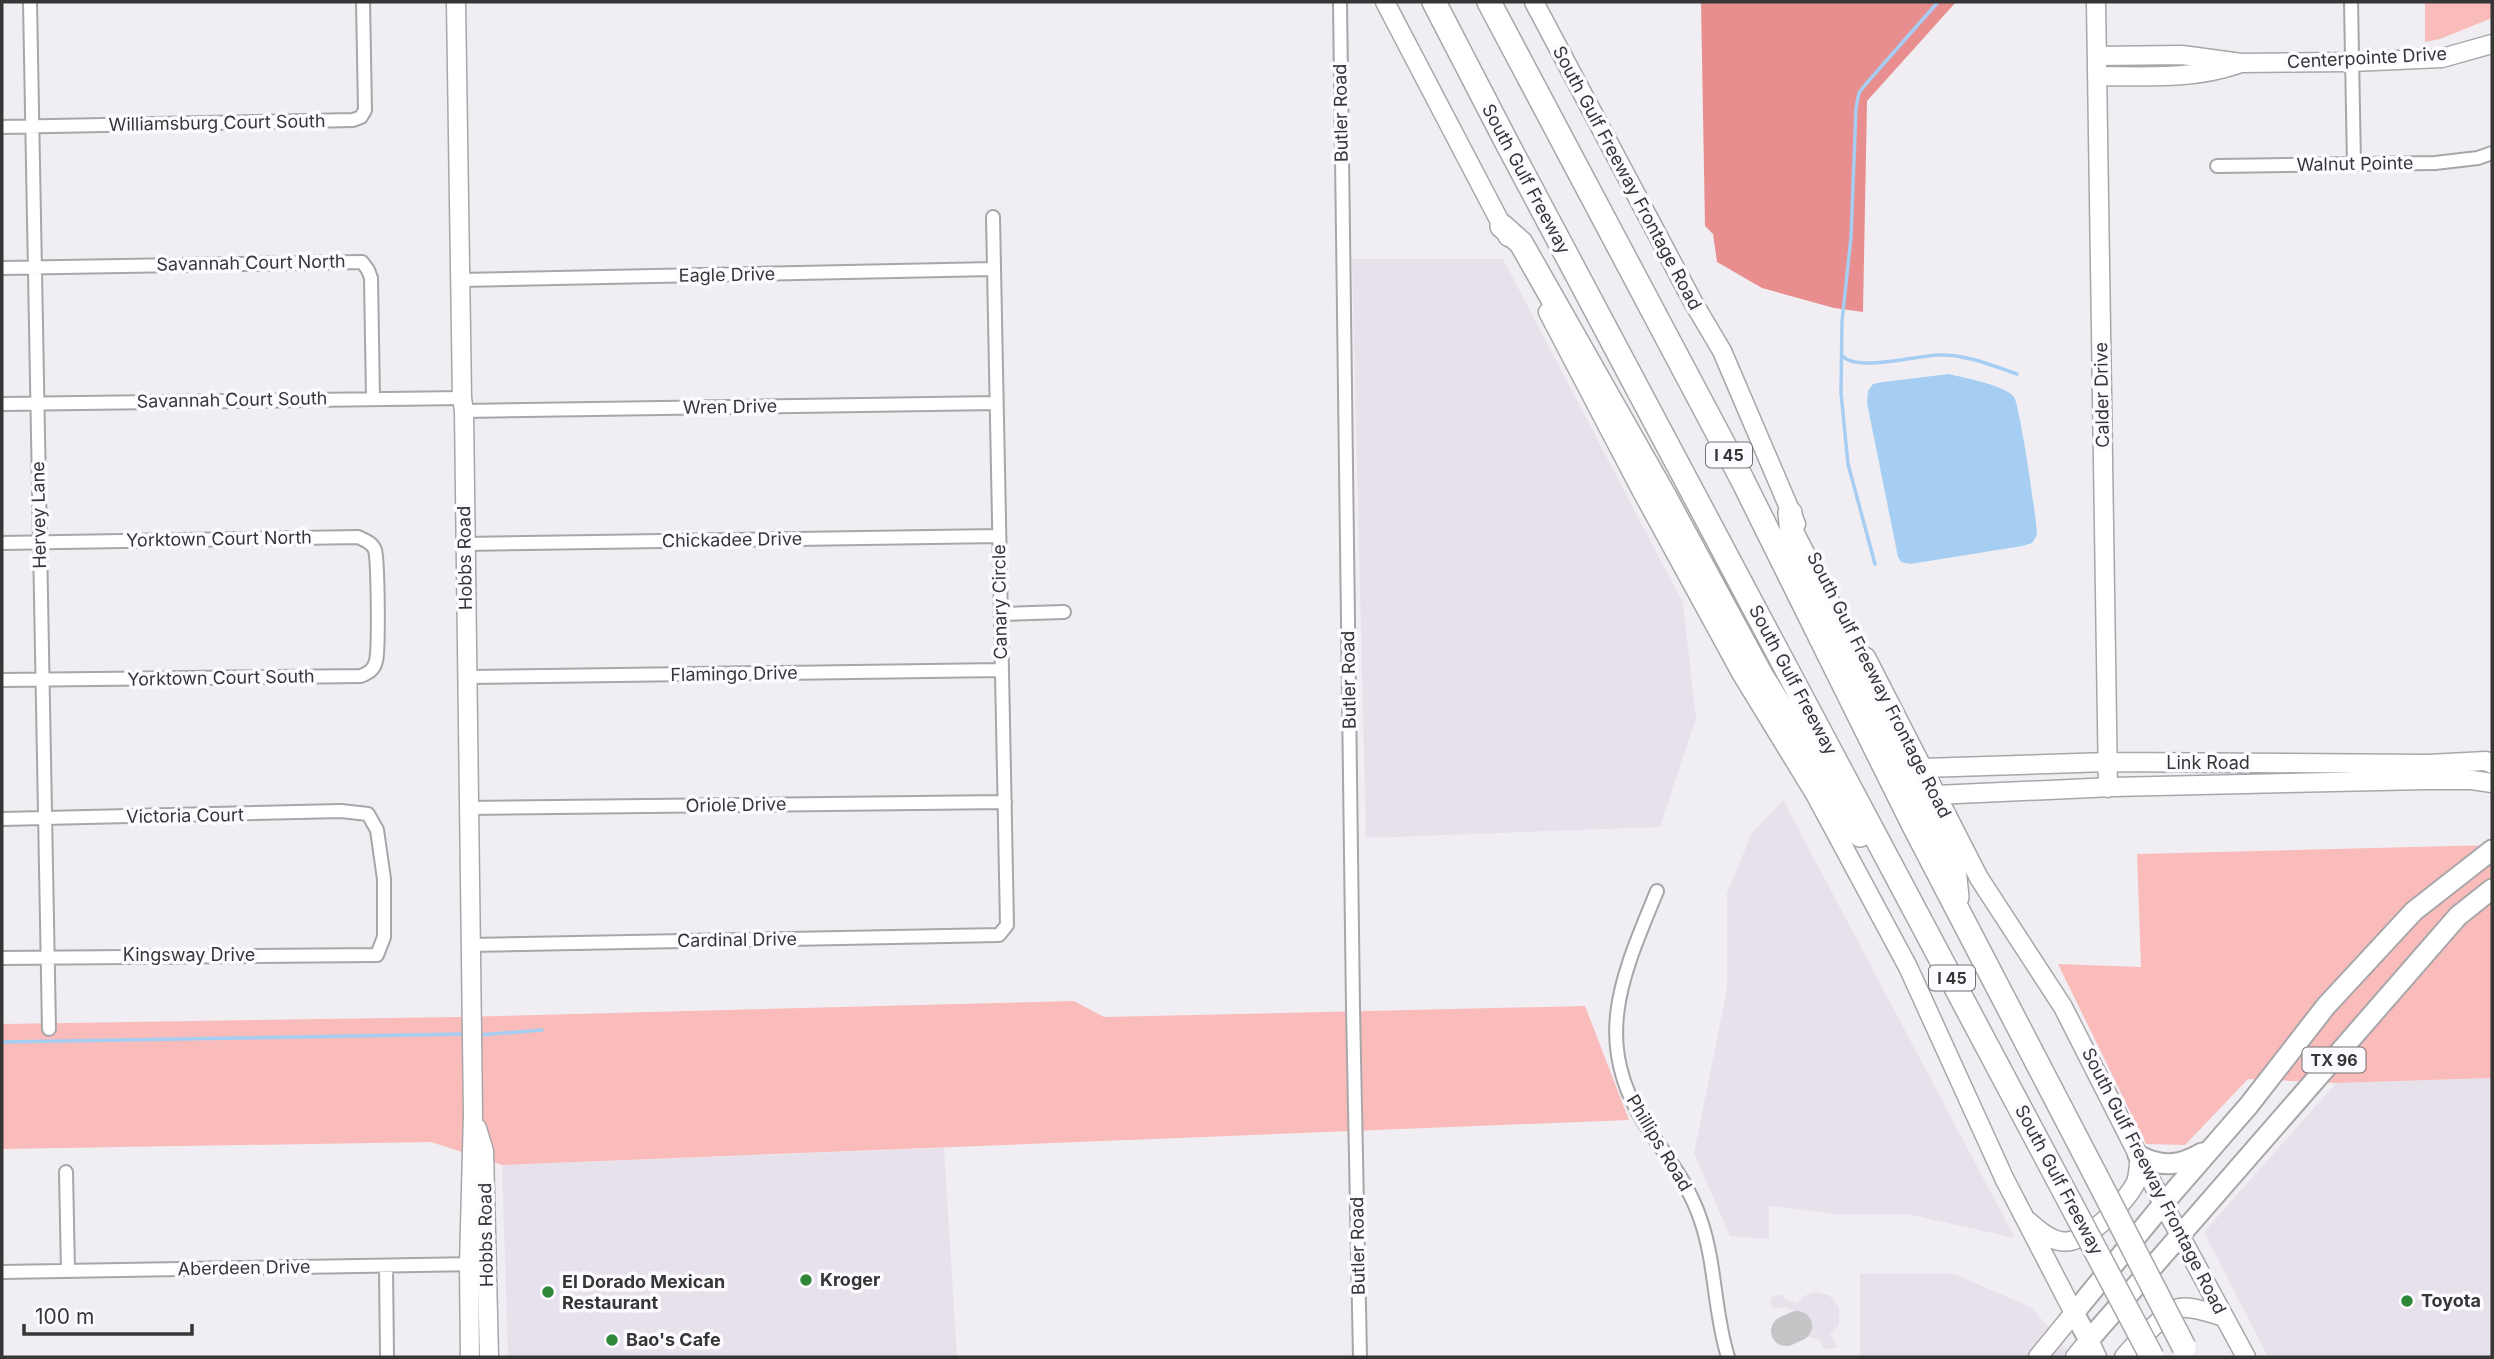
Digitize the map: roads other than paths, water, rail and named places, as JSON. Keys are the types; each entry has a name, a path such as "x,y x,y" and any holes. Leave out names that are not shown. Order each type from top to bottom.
{"highway":[{"name":"South Gulf Freeway","path":"1434,2 2152,1357"},
{"name":"South Gulf Freeway","path":"1489,2 1742,479 1959,914 2187,1352"},
{"path":"1502,226 1521,243 1528,255 1665,497 1761,675 1861,836 1905,888"},
{"path":"1790,513 1792,533 1848,642 1954,868 1959,914"}],"main road":[{"name":"TX 96","path":"2074,1313 2249,1105 2326,1006 2414,911 2492,850"},
{"name":"TX 96","path":"2093,1349 2180,1236 2458,916 2492,889"},
{"path":"2139,1156 2165,1165 2186,1163 2212,1147"},
{"path":"2074,1313 2093,1349"}],"street":[{"name":"Hervey Lane","path":"30,2 49,1029"},
{"name":"Williamsburg Court South","path":"2,127 353,120 361,117 365,110 363,2"},
{"name":"Hobbs Road","path":"456,2 473,1114 478,1264 489,1357"},
{"name":"Butler Road","path":"1340,2 1360,1357"},
{"path":"1385,2 1640,488 1741,673 1815,794 1908,967 2005,1180 2074,1313 2038,1357"},
{"name":"South Gulf Freeway Frontage Road","path":"1534,2 1693,302 1722,351 1790,513 1979,878 2063,1007 2163,1204 2246,1357"},
{"name":"Calder Drive","path":"2096,2 2108,788"},
{"path":"2351,2 2354,164"},
{"name":"Centerpointe Drive","path":"2097,56 2182,55 2241,63 2352,62 2442,58 2492,44"},
{"name":"Centerpointe Drive","path":"2097,76 2187,76 2241,63"},
{"name":"Walnut Pointe","path":"2217,166 2435,163 2478,158 2492,153"},
{"name":"Canary Circle","path":"993,217 1007,925 1003,933"},
{"name":"Savannah Court North","path":"2,268 362,262 371,278 373,398"},
{"name":"Eagle Drive","path":"460,280 993,269"},
{"name":"Savannah Court South","path":"2,404 373,398 463,404"},
{"name":"Wren Drive","path":"463,404 996,403"},
{"name":"Yorktown Court North","path":"2,543 358,537 369,542 375,550 377,606"},
{"name":"Chickadee Drive","path":"464,544 999,537"},
{"name":"Yorktown Court South","path":"2,680 361,676 371,671 376,663 377,606"},
{"path":"1001,614 1064,612"},
{"name":"Flamingo Drive","path":"466,677 1002,670"},
{"name":"Link Road","path":"1923,768 2108,762 2428,764 2486,761 2492,764"},
{"path":"2264,763 2265,784"},
{"name":"Link Road","path":"1936,796 2108,788 2425,780 2472,780 2492,783"},
{"name":"Oriole Drive","path":"468,808 1005,802"},
{"name":"Victoria Court","path":"2,819 341,811 368,814 377,830 384,879 384,937 377,956"},
{"name":"Phillips Road","path":"1657,891 1627,965 1616,1019 1616,1046 1621,1073 1630,1098 1678,1171 1701,1221 1710,1253 1728,1357"},
{"name":"Cardinal Drive","path":"470,945 1003,933"},
{"name":"Kingsway Drive","path":"2,958 377,956"},
{"path":"2025,1219 2043,1233 2061,1242 2073,1241 2099,1228 2136,1183 2139,1156"},
{"path":"66,1172 68,1271"},
{"name":"Hobbs Road","path":"470,1357 478,1264"},
{"name":"Aberdeen Drive","path":"2,1272 478,1264"},
{"path":"386,1267 387,1357"},
{"path":"2124,1357 2130,1348 2174,1309 2186,1307 2224,1317"},
{"path":"2075,1357 2093,1349"}],"water":[{"path":"1949,374 2002,389 2014,397 2024,441 2037,535 2032,543 2022,546 1910,564 1901,562 1867,403 1868,391 1873,384"}],"waterway":[{"path":"1875,564 1848,464 1841,393 1842,321 1851,237 1856,108 1859,93 1865,85 1938,2"},
{"path":"1842,356 1861,363 1938,355 1958,356 2017,374"},
{"path":"478,1035 542,1030"},
{"path":"2,1042 467,1034"}],"place":[{"name":"Kroger","path":"806,1280"},
{"name":"El Dorado Mexican Restaurant","path":"548,1292"},
{"name":"Toyota","path":"2407,1301"},
{"name":"Bao's Cafe","path":"612,1340"}]}
